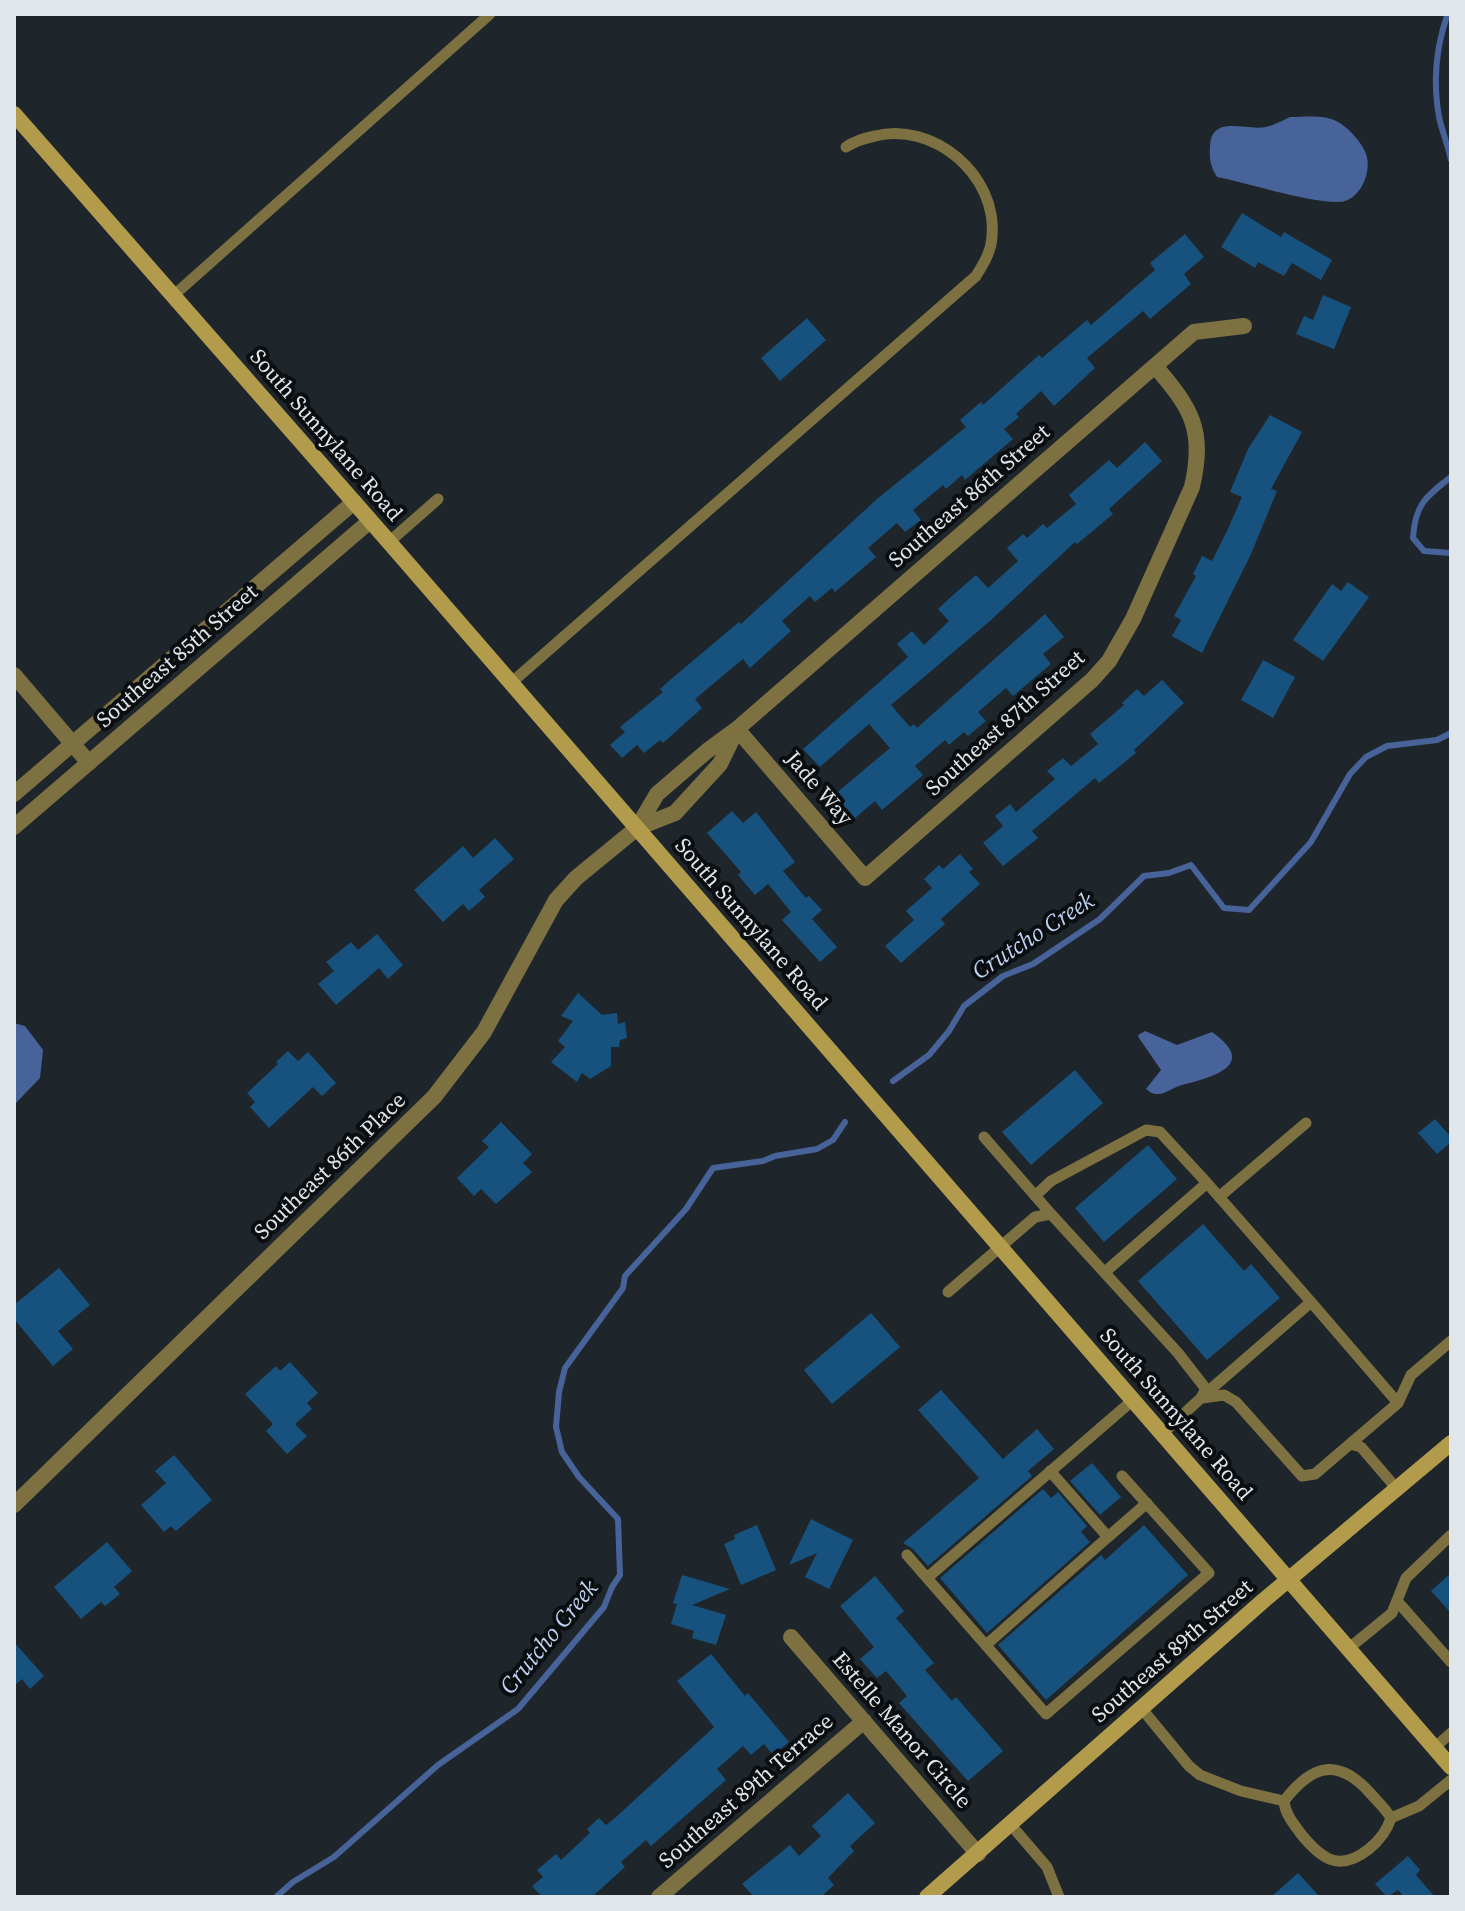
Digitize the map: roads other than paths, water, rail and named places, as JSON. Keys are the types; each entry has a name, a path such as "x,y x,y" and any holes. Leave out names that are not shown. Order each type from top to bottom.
{"main road":[{"name":"South Sunnylane Road","path":"14,114 1451,1767"},
{"name":"Southeast 89th Street","path":"927,1897 1288,1580 1451,1443"}],"street":[{"name":"Southeast 86th Street","path":"637,828 657,794 737,729 1194,332 1244,326"},
{"name":"Southeast 87th Street","path":"865,878 1092,680 1123,639 1192,487 1198,461 1195,422 1174,388 1155,366"},
{"name":"Southeast 85th Street","path":"14,794 354,502"},
{"name":"Southeast 85th Street","path":"14,827 370,521"},
{"path":"207,628 223,646"},
{"path":"14,675 89,763"},
{"name":"Southeast 86th Street","path":"637,828 675,813 720,764 737,729"},
{"name":"Jade Way","path":"737,729 865,878"},
{"name":"Southeast 86th Place","path":"14,1505 434,1097 484,1032 556,900 576,878 637,828"},
{"name":"Estelle Manor Circle","path":"791,1637 978,1854"},
{"name":"Southeast 89th Terrace","path":"659,1897 864,1721"}],"lane":[{"path":"173,296 490,14"},
{"path":"511,683 976,276 988,257 992,237 989,203 964,164 948,148 908,133 886,133 846,147"},
{"path":"389,542 438,499"},
{"path":"1219,1197 1306,1123"},
{"path":"1035,1196 1051,1181 1146,1130 1160,1132 1398,1403"},
{"path":"984,1137 1178,1353 1206,1389 1201,1398"},
{"path":"1105,1272 1207,1183"},
{"path":"948,1292 1035,1217 1051,1214"},
{"path":"1162,1434 1311,1302"},
{"path":"1201,1398 1224,1395 1236,1402 1302,1476 1315,1474 1398,1403 1411,1375 1451,1341"},
{"path":"927,1578 1133,1400"},
{"path":"1350,1444 1361,1447 1397,1489"},
{"path":"1050,1471 1108,1537"},
{"path":"907,1555 1046,1714 1209,1573 1122,1476"},
{"path":"986,1645 1147,1503"},
{"path":"1348,1649 1392,1613 1406,1578 1451,1535"},
{"path":"1397,1601 1451,1662"},
{"path":"1142,1709 1200,1775 1241,1791 1284,1801"},
{"path":"1434,1748 1451,1733"},
{"path":"1284,1801 1314,1773 1336,1768 1360,1781 1391,1818"},
{"path":"1284,1801 1289,1817 1303,1836 1318,1852 1341,1862 1357,1858 1372,1847 1386,1831 1391,1818 1419,1806 1451,1780"},
{"path":"1011,1825 1047,1867 1059,1897"}],"water":[{"path":"1290,117 1333,119 1358,141 1366,154 1368,167 1364,182 1356,194 1345,201 1334,202 1217,177 1210,156 1212,137 1216,131 1230,126 1266,127"},
{"path":"14,1023 25,1026 43,1050 40,1078 14,1105"},
{"path":"1145,1031 1177,1045 1212,1032 1232,1053 1231,1061 1226,1068 1206,1078 1161,1094 1153,1093 1146,1089 1161,1070 1139,1038 1138,1035"}],"waterway":[{"name":"Crutcho Creek","path":"1451,16 1447,16 1440,40 1436,79 1439,117 1451,160"},
{"name":"Crutcho Creek","path":"1451,477 1434,490 1419,509 1413,538 1424,551 1451,553"},
{"name":"Crutcho Creek","path":"893,1081 929,1055 964,1006 1003,976 1033,964 1100,919 1144,876 1169,873 1191,865 1224,908 1249,910 1311,842 1350,774 1366,757 1387,746 1437,740 1451,733"},
{"name":"Crutcho Creek","path":"276,1897 293,1882 334,1857 438,1765 518,1709 604,1607 620,1575 618,1519 579,1477 562,1452 556,1427 565,1368 623,1288 625,1276 686,1209 713,1168 817,1149 833,1140 845,1122"}]}
